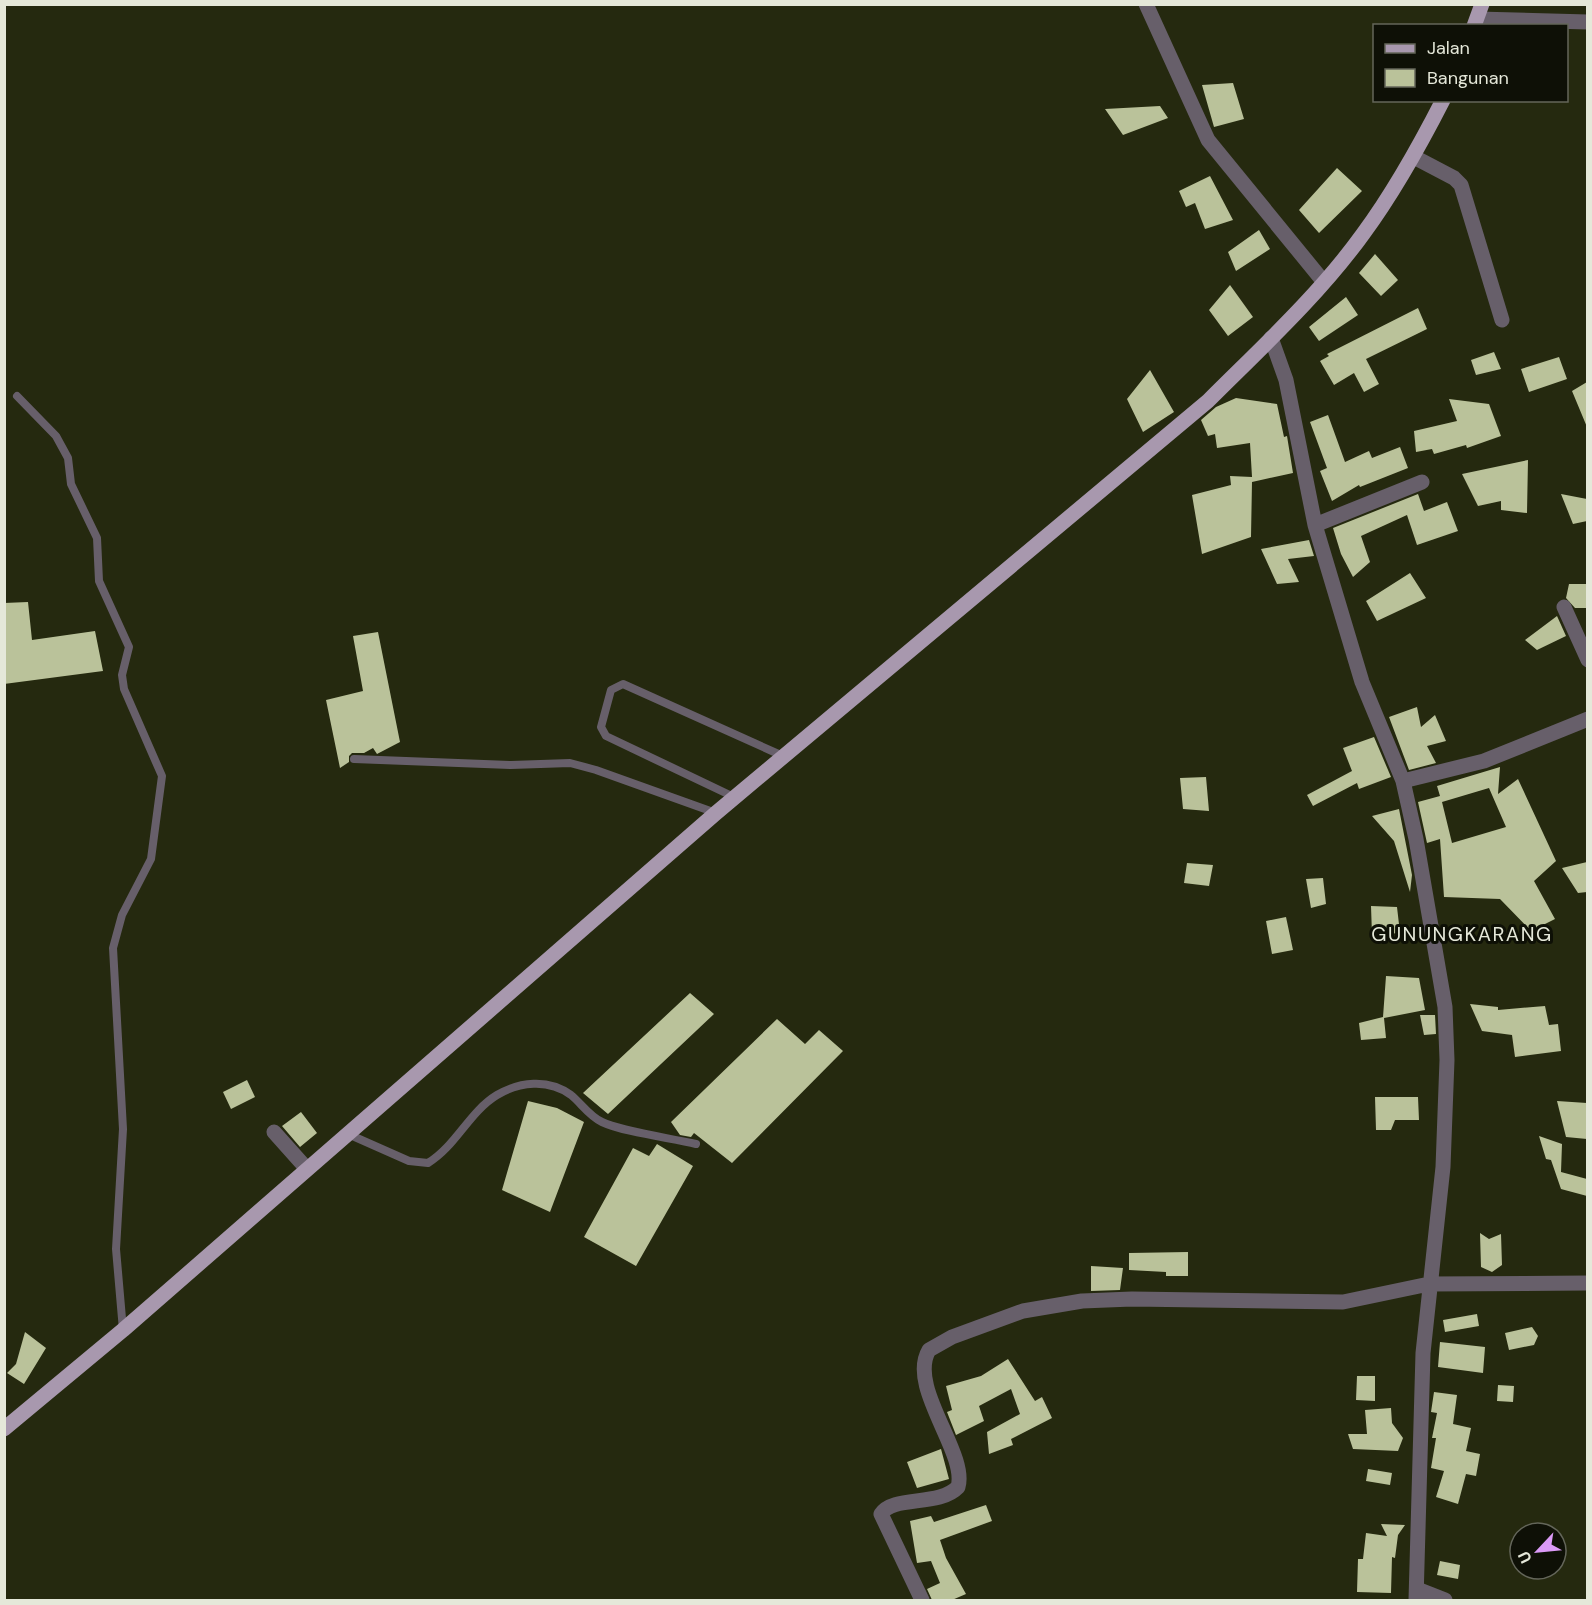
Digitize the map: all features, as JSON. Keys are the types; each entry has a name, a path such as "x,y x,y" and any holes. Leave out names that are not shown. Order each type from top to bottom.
{"main road":[{"path":"4,1429 123,1330 734,797 1208,401 1271,338 1363,235 1414,157 1442,102"}],"street":[{"path":"1146,4 1208,140 1323,281"},
{"path":"1478,16 1587,22"},
{"path":"1414,157 1454,178 1461,185 1502,320"},
{"path":"1271,338 1292,401 1315,525 1362,682 1403,781 1416,839 1445,1007 1447,1060 1443,1167 1429,1284 1422,1395 1417,1595 1445,1600"},
{"path":"1315,525 1422,482"},
{"path":"1564,607 1587,660"},
{"path":"1403,781 1484,761 1587,719"},
{"path":"274,1132 308,1169"},
{"path":"922,1600 881,1514 886,1509 901,1504 933,1500 947,1495 958,1487 960,1481 960,1472 938,1418 925,1374 926,1355 934,1346 984,1324 1051,1305 1132,1299 1343,1302 1429,1284 1587,1282"}],"lane":[{"path":"17,396 56,436 69,458 71,484 97,538 99,581 128,645 122,675 126,693 162,772 151,859 122,915 113,948 123,1129 116,1249 123,1330"},
{"path":"734,797 606,736 601,727 611,690 623,684 783,756"},
{"path":"354,759 511,765 570,763 596,770 716,813"},
{"path":"348,1134 409,1161 428,1163 444,1152 495,1097 517,1085 531,1083 554,1086 570,1094 604,1123 696,1144"}],"building":[{"path":"1233,83 1244,119 1214,127 1202,85"},
{"path":"1160,106 1168,118 1123,135 1105,109"},
{"path":"1337,168 1362,191 1319,233 1299,210"},
{"path":"1210,176 1233,220 1205,229 1195,203 1186,207 1179,191"},
{"path":"1259,230 1270,249 1236,271 1228,252"},
{"path":"1375,254 1398,280 1381,296 1359,273"},
{"path":"1230,285 1253,317 1228,336 1209,310"},
{"path":"1346,297 1358,315 1319,341 1309,327"},
{"path":"1418,308 1427,329 1366,359 1379,384 1364,392 1354,373 1334,385 1320,361 1329,356 1327,354"},
{"path":"1494,352 1501,369 1476,375 1471,360"},
{"path":"1559,357 1567,379 1529,392 1521,369"},
{"path":"1150,370 1174,412 1143,432 1127,399"},
{"path":"1587,382 1587,427 1572,391"},
{"path":"1236,398 1277,404 1284,437 1287,436 1293,473 1252,482 1251,537 1202,554 1192,495 1231,485 1230,476 1252,477 1250,443 1217,448 1215,434 1208,436 1201,420 1216,407"},
{"path":"1449,399 1489,404 1501,436 1467,448 1466,445 1434,454 1432,449 1416,452 1414,431 1457,421"},
{"path":"1328,415 1345,462 1369,451 1372,458 1400,447 1408,468 1360,487 1359,485 1332,501 1320,471 1327,468 1310,422"},
{"path":"1528,460 1527,513 1501,510 1501,501 1478,506 1462,474"},
{"path":"1418,494 1424,511 1447,502 1458,531 1417,545 1407,515 1361,536 1370,562 1353,577 1341,554 1333,528"},
{"path":"1561,494 1587,499 1587,521 1573,524"},
{"path":"1309,540 1314,556 1288,559 1299,582 1277,584 1261,549"},
{"path":"1410,573 1426,598 1377,621 1366,601"},
{"path":"1569,584 1587,584 1587,608 1575,608 1566,598"},
{"path":"28,602 32,640 95,631 103,671 4,684 4,603"},
{"path":"1557,616 1566,636 1537,650 1525,640"},
{"path":"378,632 400,742 377,754 373,748 364,753 352,753 349,756 349,762 340,768 326,700 363,691 353,636"},
{"path":"1417,707 1421,727 1435,715 1446,741 1427,746 1436,763 1409,770 1389,717"},
{"path":"1374,737 1391,777 1359,789 1357,783 1313,806 1307,795 1352,771 1343,748"},
{"path":"1500,767 1498,794 1518,779 1556,861 1534,881 1555,919 1531,931 1500,899 1444,897 1440,839 1427,843 1418,802 1440,796 1437,786","holes":["1489,788 1506,827 1452,843 1442,802"]},
{"path":"1206,777 1209,811 1183,809 1180,778"},
{"path":"1399,809 1412,875 1410,892 1394,841 1372,816"},
{"path":"1587,862 1587,892 1578,893 1562,868"},
{"path":"1187,863 1213,865 1209,886 1184,883"},
{"path":"1323,878 1326,904 1311,908 1306,879"},
{"path":"1371,906 1397,907 1400,933 1372,935"},
{"path":"1286,917 1293,950 1272,954 1266,921"},
{"path":"1386,976 1419,978 1425,1010 1384,1018 1386,1038 1361,1040 1359,1023 1383,1017"},
{"path":"690,993 714,1014 608,1114 583,1093"},
{"path":"1470,1004 1498,1007 1498,1010 1545,1006 1549,1025 1558,1024 1561,1051 1515,1057 1512,1035 1482,1031"},
{"path":"1420,1015 1435,1015 1436,1034 1424,1035"},
{"path":"777,1019 805,1044 819,1030 843,1051 732,1163 694,1133 691,1137 680,1135 671,1122"},
{"path":"247,1080 255,1097 231,1109 223,1092"},
{"path":"1375,1097 1418,1097 1419,1120 1395,1120 1391,1130 1376,1130"},
{"path":"528,1101 557,1108 584,1122 550,1212 502,1190"},
{"path":"1557,1101 1587,1103 1587,1139 1566,1137"},
{"path":"301,1112 317,1133 300,1147 282,1126"},
{"path":"1539,1136 1562,1144 1561,1172 1587,1179 1587,1196 1561,1189 1551,1160 1546,1159"},
{"path":"657,1144 693,1166 636,1266 584,1237 633,1148 649,1156"},
{"path":"1480,1233 1489,1239 1501,1234 1502,1265 1492,1272 1481,1267"},
{"path":"1188,1252 1188,1276 1166,1276 1166,1272 1129,1270 1129,1253"},
{"path":"1091,1266 1123,1268 1120,1290 1091,1291"},
{"path":"1477,1314 1479,1326 1445,1332 1443,1320"},
{"path":"1532,1327 1538,1336 1534,1345 1509,1350 1505,1333"},
{"path":"25,1332 46,1348 24,1384 7,1373 16,1364"},
{"path":"1440,1342 1485,1347 1483,1373 1438,1367"},
{"path":"1008,1359 1035,1401 1042,1397 1052,1418 1011,1439 1013,1445 989,1454 987,1432 1020,1414 1011,1389 979,1406 984,1421 956,1435 947,1412 952,1410 946,1386 981,1376"},
{"path":"1357,1376 1375,1376 1375,1401 1356,1400"},
{"path":"1498,1385 1514,1386 1513,1402 1497,1401"},
{"path":"1434,1392 1457,1395 1453,1424 1471,1428 1466,1451 1480,1454 1476,1476 1466,1474 1458,1504 1436,1497 1444,1471 1431,1468 1436,1438 1432,1438 1437,1413 1431,1412"},
{"path":"1391,1408 1392,1423 1403,1438 1398,1451 1353,1449 1348,1434 1367,1434 1365,1410"},
{"path":"941,1449 949,1479 917,1488 907,1462"},
{"path":"1368,1469 1392,1473 1390,1485 1366,1481"},
{"path":"986,1505 992,1521 940,1540 946,1558 966,1594 952,1600 932,1600 927,1589 940,1583 931,1561 917,1563 910,1521 931,1516 934,1522"},
{"path":"1381,1524 1405,1525 1398,1535 1395,1558 1392,1557 1391,1593 1357,1592 1358,1559 1363,1559 1366,1533 1387,1536"},
{"path":"1440,1561 1460,1565 1458,1579 1437,1575"}],"district":[{"name":"GUNUNGKARANG","path":"1462,934"}]}
